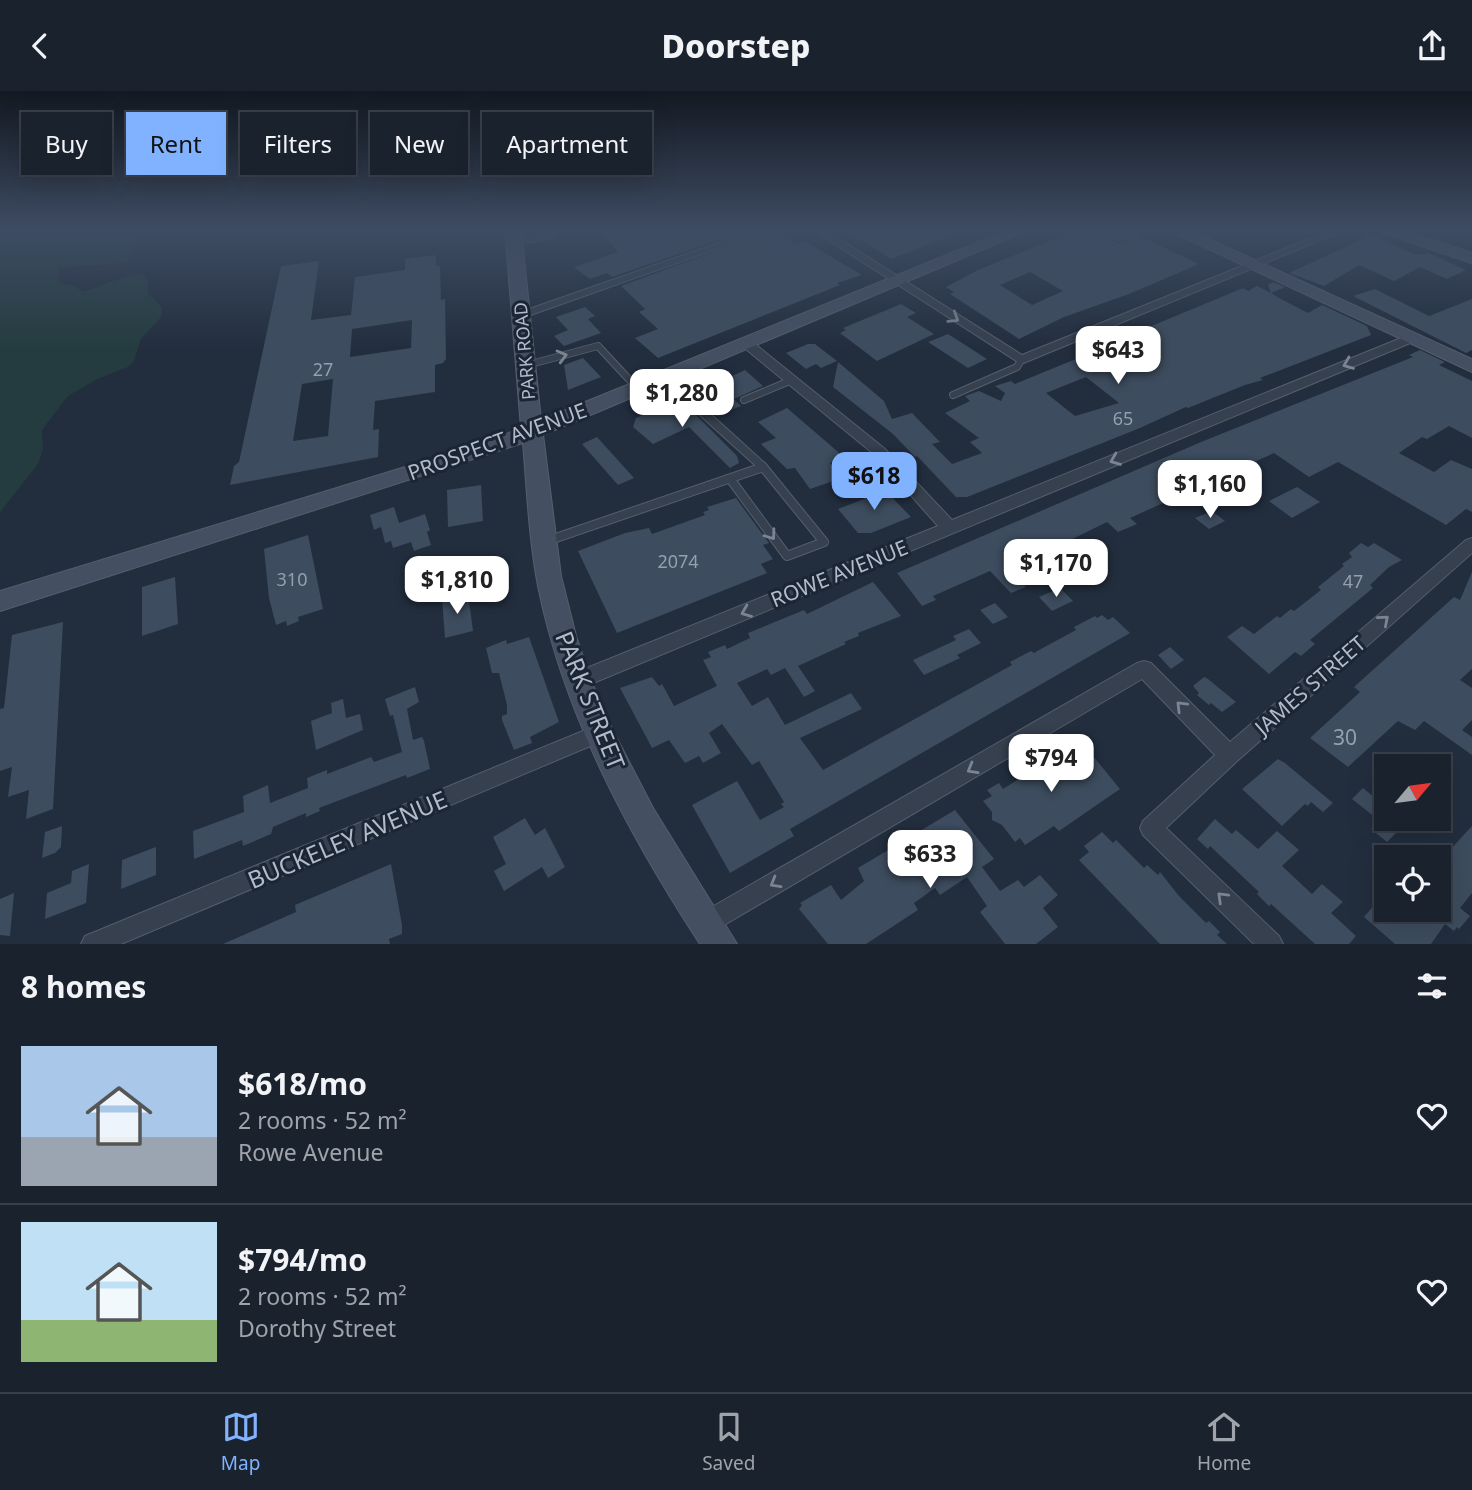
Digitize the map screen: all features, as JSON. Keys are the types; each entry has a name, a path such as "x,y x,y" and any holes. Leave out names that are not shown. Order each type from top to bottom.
{"main road":[{"name":"PARK ROAD","path":"517,270 531,431"},
{"name":"PROSPECT AVENUE","path":"0,601 447,462 531,431 923,270"},
{"path":"1262,270 1472,366"},
{"name":"PARK STREET","path":"531,431 551,588 579,680 600,733 656,841 713,934"}],"street":[{"path":"521,314 649,270"},
{"path":"879,270 1021,359 1240,270"},
{"name":"ROWE AVENUE","path":"579,680 1411,338"},
{"path":"746,343 880,451 950,528"},
{"name":"JAMES STREET","path":"1271,944 1151,828 1229,755 1472,544"},
{"path":"713,934 1144,669 1229,755"},
{"name":"BUCKELEY AVENUE","path":"93,944 600,733"}],"lane":[{"path":"527,366 598,346 637,388"},
{"path":"953,395 1017,367 1021,359"},
{"path":"664,377 763,467 824,542 787,556 731,480"},
{"path":"744,400 792,380"},
{"path":"544,542 763,467"}],"green space":[{"path":"0,270 59,270 57,276 60,283 75,286 83,292 127,276 143,274 148,281 148,294 162,307 161,317 141,339 134,361 128,367 97,379 68,396 42,430 43,449 38,464 0,512"}],"building":[{"path":"280,270 318,270 311,320 351,315 355,277 405,270 440,270 441,300 445,299 446,359 435,365 435,392 375,401 373,430 379,429 378,457 230,485 234,466 239,462","holes":["412,320 411,348 350,357 352,329","333,379 328,436 293,441 302,384"]},
{"path":"578,270 633,270 612,277 607,273 590,279"},
{"path":"665,270 853,270 862,275 658,358 635,338 658,329 639,312 645,309 621,286"},
{"path":"978,270 1185,270 1129,294 1064,317 1019,339 950,294 954,292 946,287","holes":["1030,272 1063,291 1032,305 1000,285"]},
{"path":"1296,270 1351,270 1324,286 1289,273"},
{"path":"1370,270 1415,270 1394,281"},
{"path":"1426,270 1466,270 1447,279"},
{"path":"1273,282 1285,287 1271,293 1268,285"},
{"path":"1257,286 1308,313 1322,305 1367,326 1371,335 967,497 956,497 893,434 833,387 838,362 884,401 892,419 912,413 940,442 932,444 952,464 982,453 970,442 979,438 945,413 970,401 965,396 979,391 1001,401 1005,393 995,386 1011,381 1015,384 1132,336 1132,332 1243,288 1248,291","holes":["1086,377 1119,403 1075,416 1046,393"]},
{"path":"1375,289 1429,316 1472,299 1472,350 1466,353 1353,296"},
{"path":"901,304 916,313 907,317 934,334 877,361 840,333 846,330 843,328"},
{"path":"585,307 595,316 588,319 601,333 564,346 554,336 568,330 556,317"},
{"path":"948,334 987,359 968,368 928,342"},
{"path":"815,344 837,361 821,368 816,364 806,369 786,353"},
{"path":"1420,350 1445,362 1439,365 1472,381 1472,438 1449,426 1427,439 1422,437 1399,453 1434,472 1451,460 1472,469 1472,512 1466,509 1446,525 1338,462 1309,477 1274,453 1130,518 1137,524 1118,532 1107,522 1010,570 1026,587 1011,593 990,571 933,596 936,600 922,606 897,573 1201,442 1413,357 1409,355"},
{"path":"583,358 601,377 568,390 564,365"},
{"path":"745,370 763,386 734,399 741,406 726,412 725,410 725,413 717,416 692,395"},
{"path":"680,399 737,456 739,463 730,468 689,427 653,444 633,427 636,418"},
{"path":"787,408 844,457 830,463 842,478 810,489 795,468 787,469 761,444 776,438 758,422"},
{"path":"597,437 634,478 618,485 582,444"},
{"path":"481,485 483,521 448,527 447,490"},
{"path":"882,487 911,517 871,533 858,533 838,509 864,499 861,494"},
{"path":"1297,487 1320,502 1292,518 1269,501"},
{"path":"736,498 769,543 763,545 773,559 761,564 767,573 617,633 578,551 625,533 649,528 652,534 705,515 703,512 709,510 707,507"},
{"path":"394,507 399,523 425,514 431,545 414,551 411,542 393,548 391,541 385,543 381,527 374,530 370,515"},
{"path":"1212,511 1225,521 1209,529 1195,518"},
{"path":"308,535 323,609 298,617 299,621 287,626 286,621 276,625 269,598 264,549"},
{"path":"1361,543 1368,547 1374,543 1402,560 1389,567 1370,585 1373,588 1310,640 1315,644 1301,656 1295,652 1269,674 1227,637 1242,626 1254,634 1277,616 1280,618 1291,609 1294,611 1321,590 1318,587 1344,566 1342,564 1352,557 1349,553"},
{"path":"1472,572 1472,669 1460,680 1472,688 1472,720 1462,730 1472,737 1472,755 1424,721 1415,730 1398,721 1348,767 1310,738 1360,692 1354,687 1454,597 1460,600"},
{"path":"175,577 178,624 142,636 142,587"},
{"path":"873,582 901,616 858,633 859,636 844,642 846,644 798,666 815,691 804,697 785,668 771,675 767,669 737,683 752,706 768,697 785,725 851,693 862,709 800,738 823,770 1012,665 1010,662 1031,651 1034,653 1076,630 1074,627 1095,616 1097,618 1102,615 1108,620 1113,617 1130,633 790,829 794,836 730,873 692,805 737,781 760,820 784,807 781,804 784,802 759,761 752,765 722,724 709,733 721,753 703,763 699,756 685,763 669,740 652,748 620,688 652,677 659,686 662,684 674,706 717,686 703,660 711,657 708,652 725,645 727,649 750,638 748,633 804,610 807,614"},
{"path":"1060,588 1073,601 1052,611 1039,597"},
{"path":"468,593 473,631 445,638 442,599"},
{"path":"995,603 1008,617 993,624 980,610"},
{"path":"63,622 53,809 26,819 29,790 8,797 12,767 0,771 0,709 4,708 12,635"},
{"path":"969,629 981,643 957,655 960,658 924,675 913,660 956,640 953,636"},
{"path":"529,637 559,722 530,737 532,743 514,750 502,720 502,716 507,714 507,705 499,673 492,673 486,648 506,640 507,644"},
{"path":"1170,647 1184,660 1171,669 1158,655"},
{"path":"1204,677 1236,702 1222,712 1211,703 1209,705 1197,695 1199,693 1193,686"},
{"path":"415,687 419,702 407,709 413,740 422,737 430,769 407,778 406,775 319,808 320,811 306,817 306,813 273,827 271,834 243,846 242,840 194,859 193,831 244,812 243,796 268,785 270,803 308,788 307,778 327,770 327,774 371,757 374,762 402,752 393,715 390,716 385,699"},
{"path":"343,699 346,718 360,714 363,730 316,750 311,721 332,713 331,703"},
{"path":"1080,740 1120,789 1059,831 1054,826 1025,845 1020,838 1015,842 1002,825 992,820 992,812 983,801 992,796 987,790 999,783 1003,789"},
{"path":"1278,759 1333,803 1323,812 1311,802 1308,806 1305,804 1282,826 1242,789"},
{"path":"1363,788 1374,797 1374,816 1352,799"},
{"path":"955,810 994,859 982,867 1000,891 1018,880 1024,887 1040,875 1058,895 1043,908 1058,927 1036,944 1005,944 980,912 987,906 967,877 940,895 935,888 914,903 918,910 866,944 828,944 799,909 802,905 800,903 831,885 841,900 864,881 858,868"},
{"path":"525,818 535,835 545,828 565,867 548,878 542,867 504,891 494,871 506,864 493,837"},
{"path":"1215,819 1232,834 1236,830 1258,849 1277,831 1299,850 1282,866 1312,894 1322,884 1343,902 1331,913 1356,936 1349,944 1315,944 1271,904 1269,906 1257,894 1259,892 1210,846 1208,849 1197,839"},
{"path":"62,826 61,847 55,853 42,858 45,832"},
{"path":"1374,826 1374,831 1397,832 1387,842 1371,829"},
{"path":"1472,826 1472,893 1460,908 1470,916 1459,929 1457,927 1454,931 1445,924 1431,944 1395,944 1364,917 1374,905 1374,922 1451,922 1451,849"},
{"path":"1102,832 1113,843 1116,840 1144,868 1147,865 1158,875 1160,872 1206,923 1209,921 1220,932 1217,935 1227,944 1160,944 1079,860 1089,852 1084,846"},
{"path":"156,847 156,875 121,889 122,860"},
{"path":"89,864 86,903 45,919 47,893 71,883 72,871"},
{"path":"391,864 402,934 389,939 390,944 223,944 296,912 295,905"},
{"path":"14,893 10,936 0,935 0,899"}]}
